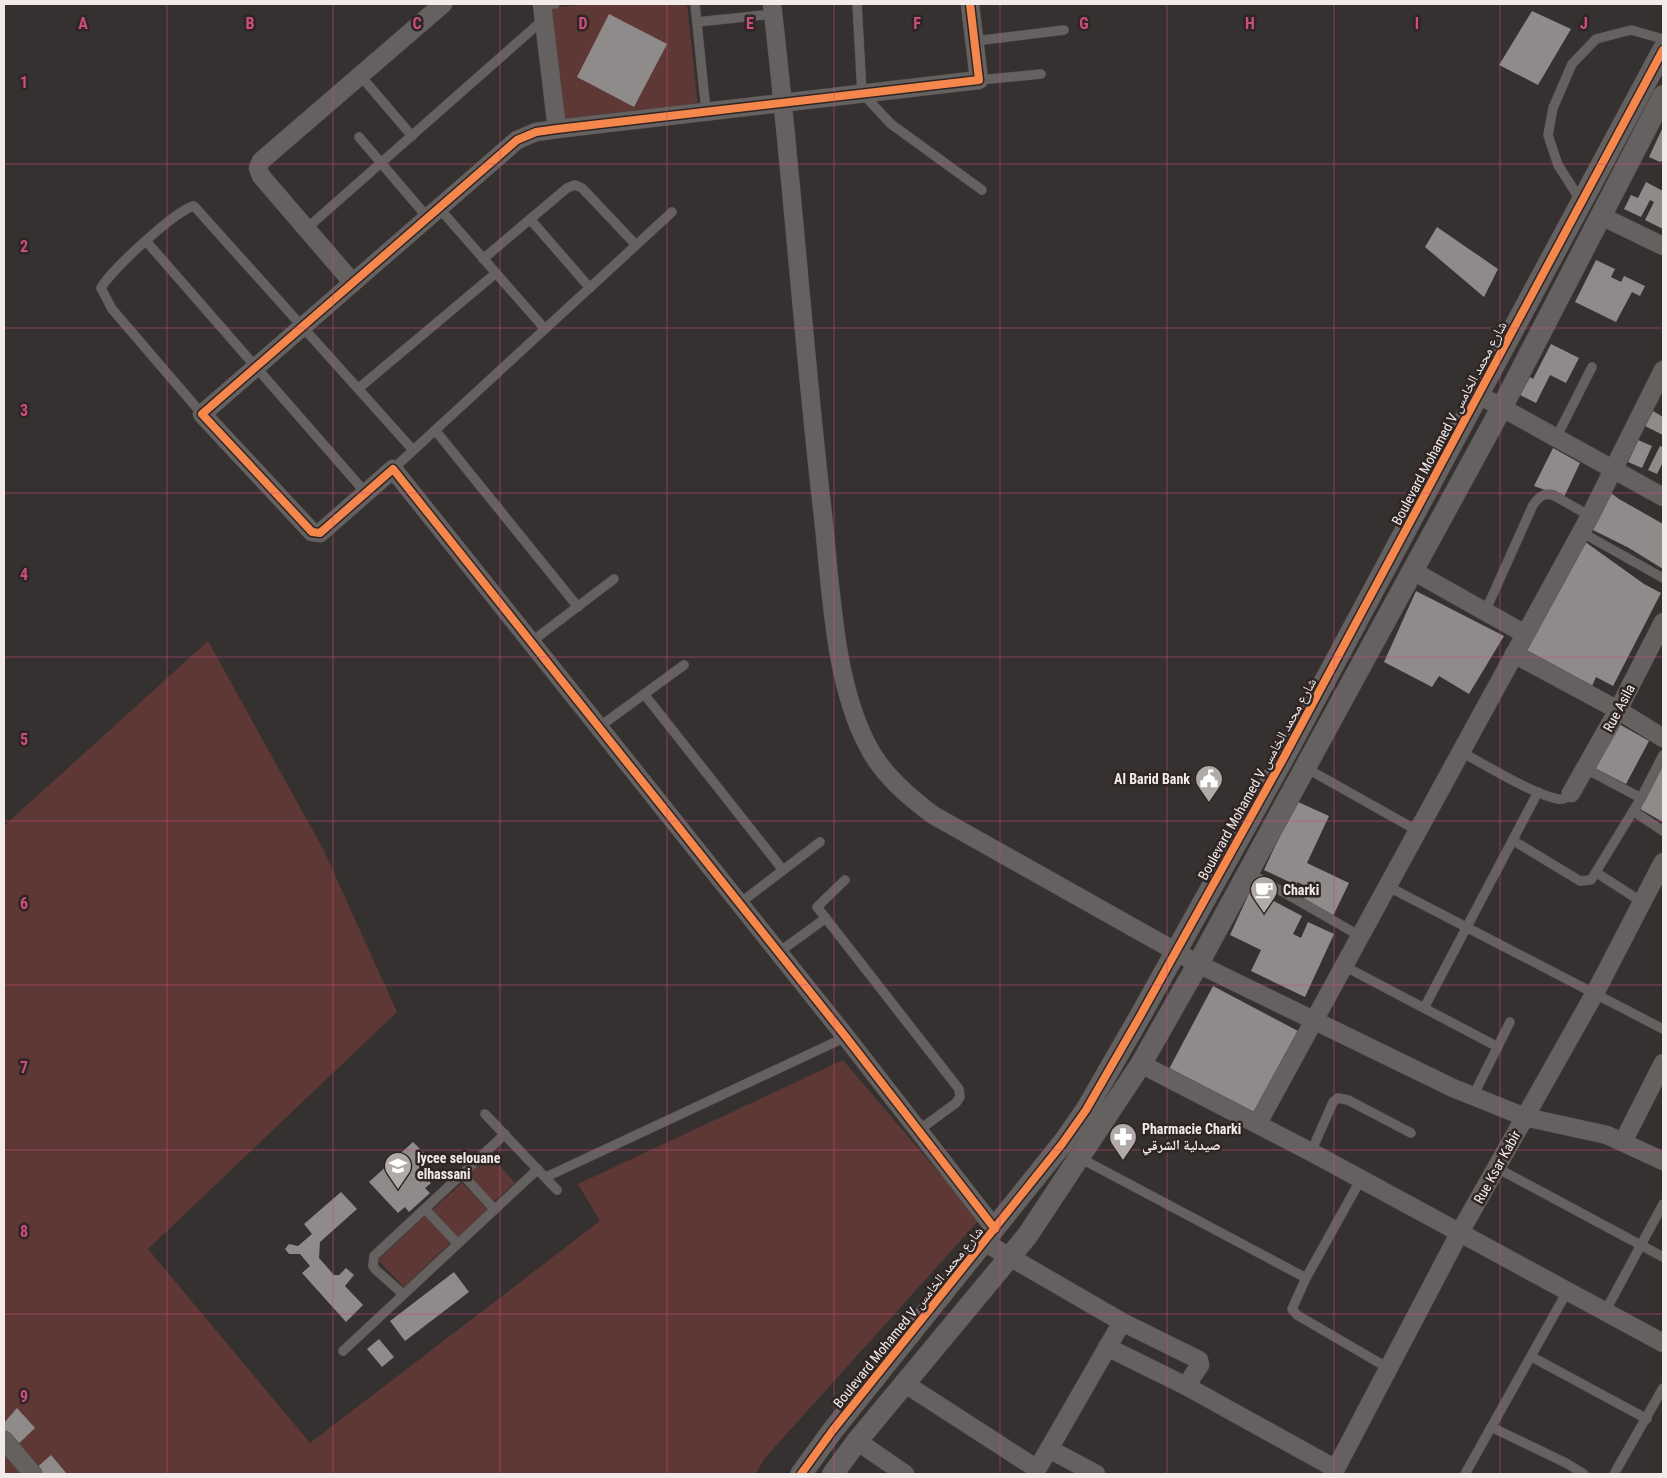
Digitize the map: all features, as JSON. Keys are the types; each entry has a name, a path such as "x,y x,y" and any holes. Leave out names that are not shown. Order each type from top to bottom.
{"street":[{"path":"353,283 261,176 258,168 261,161 359,74 443,4"},
{"path":"970,4 979,80 783,101 556,129 536,132 517,140 202,414 312,532 320,532 393,469 846,1037 918,1130 990,1235 1009,1258 1122,1322 1199,1360 1200,1365 1186,1386"},
{"path":"546,8 556,129"},
{"path":"772,9 783,101 816,458 836,634 848,694 869,749 897,784 933,815 1198,964 1473,1096 1525,1117 1599,1133 1663,1161"},
{"name":"Boulevard Mohamed V شارع محمد الخامس","path":"801,1474 832,1430 990,1235 1086,1110 1283,759 1663,50"},
{"path":"833,1474 857,1440 1027,1236 1141,1064 1306,768 1502,407 1663,96"},
{"path":"1601,216 1663,246"},
{"path":"1258,1123 1585,524 1663,370"},
{"path":"1479,395 1557,436 1663,497"},
{"path":"1412,571 1525,634"},
{"name":"Rue Asila","path":"1571,793 1586,770 1662,626"},
{"path":"1514,654 1618,710 1663,738"},
{"name":"Rue Ksar Kabir","path":"1338,1473 1388,1368 1460,1232 1595,993 1663,862"},
{"path":"1623,1142 1663,1063"},
{"path":"1141,1064 1258,1123 1663,1342"},
{"path":"904,1383 1036,1472 1122,1322"},
{"path":"1107,1347 1186,1386 1338,1473"},
{"path":"4,1440 32,1474"},
{"path":"857,1440 905,1474"},
{"path":"1049,1449 1096,1474"}],"lane":[{"path":"695,4 706,111"},
{"path":"857,4 862,93 891,124 982,190"},
{"path":"306,228 412,136 546,8"},
{"path":"697,22 772,9"},
{"path":"975,42 1064,30"},
{"path":"1581,201 1558,165 1548,135 1553,108 1572,64 1596,39 1631,30 1663,39"},
{"path":"359,74 412,136"},
{"path":"979,80 1040,74"},
{"path":"360,137 382,163 496,272 545,329"},
{"path":"483,259 566,188 580,186 636,245"},
{"path":"202,414 112,309 101,288 106,278 146,241 184,209 194,206 304,326 413,450"},
{"path":"393,469 672,212"},
{"path":"530,219 590,288"},
{"path":"146,241 365,492"},
{"path":"359,388 496,272"},
{"path":"1557,436 1592,367"},
{"path":"435,430 578,607"},
{"path":"1485,612 1539,497 1546,494 1553,495 1585,524 1663,578"},
{"path":"531,642 614,579"},
{"path":"599,727 684,665"},
{"path":"644,694 783,870"},
{"path":"1461,752 1538,792 1559,800 1571,793"},
{"path":"1514,841 1580,881 1588,882 1597,872 1633,812 1663,755"},
{"path":"1306,768 1418,831"},
{"path":"1586,770 1641,798"},
{"path":"1424,1008 1514,841 1538,792"},
{"path":"1633,812 1663,831"},
{"path":"740,903 820,842"},
{"path":"1248,872 1360,936"},
{"path":"1597,872 1642,902"},
{"path":"845,880 817,906 959,1089 960,1097 956,1103 918,1130"},
{"path":"1387,886 1663,1029"},
{"path":"778,952 826,918"},
{"path":"1344,966 1498,1047"},
{"path":"1473,1096 1510,1022"},
{"path":"546,1177 846,1037"},
{"path":"1311,1152 1334,1102 1338,1098 1348,1100 1411,1133"},
{"path":"486,1114 557,1190"},
{"path":"403,1294 376,1270 373,1266 374,1256 505,1134"},
{"path":"1080,1158 1306,1278"},
{"path":"1497,1168 1663,1257"},
{"path":"343,1351 538,1169"},
{"path":"462,1174 494,1209"},
{"path":"1361,1179 1306,1278 1293,1304 1294,1313 1388,1368"},
{"path":"1606,1310 1663,1204"},
{"path":"425,1209 458,1244"},
{"path":"1464,1474 1532,1357 1568,1290"},
{"path":"1532,1357 1647,1419"},
{"path":"1614,1474 1663,1388"},
{"path":"1492,1427 1566,1463 1583,1474"}],"shaded area":[{"path":"588,4 687,4 698,106 561,120 549,8"},
{"path":"208,641 323,849 397,1012 148,1249 310,1443 600,1221 578,1184 843,1060 979,1220 764,1459 756,1474 4,1474 4,826"},
{"path":"490,1155 515,1183 493,1202 468,1175"},
{"path":"462,1183 488,1210 458,1238 432,1210"},
{"path":"425,1216 450,1243 404,1287 378,1260"}],"building":[{"path":"1532,11 1571,29 1538,85 1499,65"},
{"path":"609,14 667,44 634,107 577,77"},
{"path":"1663,127 1663,160 1660,162 1649,157"},
{"path":"1646,182 1663,191 1663,229 1645,220 1654,202 1650,200 1641,217 1624,209 1631,195 1638,198"},
{"path":"1437,227 1498,269 1484,297 1425,247"},
{"path":"1596,260 1615,269 1611,277 1621,282 1624,276 1645,286 1640,296 1632,292 1616,322 1575,302"},
{"path":"1551,344 1579,358 1566,383 1550,375 1536,403 1520,395 1530,377 1533,379"},
{"path":"1653,411 1663,417 1663,435 1645,426"},
{"path":"1638,440 1652,446 1642,468 1628,462"},
{"path":"1660,446 1663,447 1663,462 1657,474 1648,470"},
{"path":"1553,448 1580,463 1564,497 1534,486"},
{"path":"1607,490 1663,524 1663,569 1629,548 1589,528"},
{"path":"1584,541 1644,584 1661,593 1613,686 1596,677 1592,686 1525,654"},
{"path":"1416,591 1504,636 1469,694 1439,676 1432,687 1384,662"},
{"path":"1619,724 1649,741 1626,784 1594,768"},
{"path":"1663,767 1663,822 1640,809"},
{"path":"1296,801 1329,816 1307,863 1349,883 1333,916 1302,901 1308,887 1297,882 1296,885 1264,870"},
{"path":"1251,889 1302,916 1293,934 1301,938 1308,922 1334,934 1305,997 1251,971 1261,950 1230,935"},
{"path":"1213,986 1298,1031 1253,1114 1169,1069"},
{"path":"413,1142 429,1158 418,1169 431,1183 425,1188 430,1193 409,1212 405,1207 398,1213 369,1182"},
{"path":"341,1192 357,1209 320,1242 319,1258 334,1275 339,1275 346,1268 354,1275 345,1286 363,1305 346,1322 302,1273 310,1266 300,1254 289,1254 285,1249 289,1244 298,1246 312,1234 304,1224"},
{"path":"454,1272 469,1292 405,1341 390,1321"},
{"path":"379,1339 394,1357 382,1367 367,1349"},
{"path":"17,1408 35,1428 14,1448 4,1433 4,1423"},
{"path":"51,1455 67,1474 37,1474 33,1471"}],"cycle path":[{"path":"970,4 979,80 557,129 536,132 517,140 202,414 312,532 320,533 393,469 846,1037 995,1229"},
{"path":"801,1474 833,1430 1062,1144 1086,1110 1283,759 1663,50"}],"place":[{"name":"Al Barid Bank","path":"1209,803"},
{"name":"Charki","path":"1264,914"},
{"name":"Pharmacie Charki صيدلية الشرقي","path":"1123,1161"},
{"name":"lycee selouane elhassani","path":"398,1190"}]}
